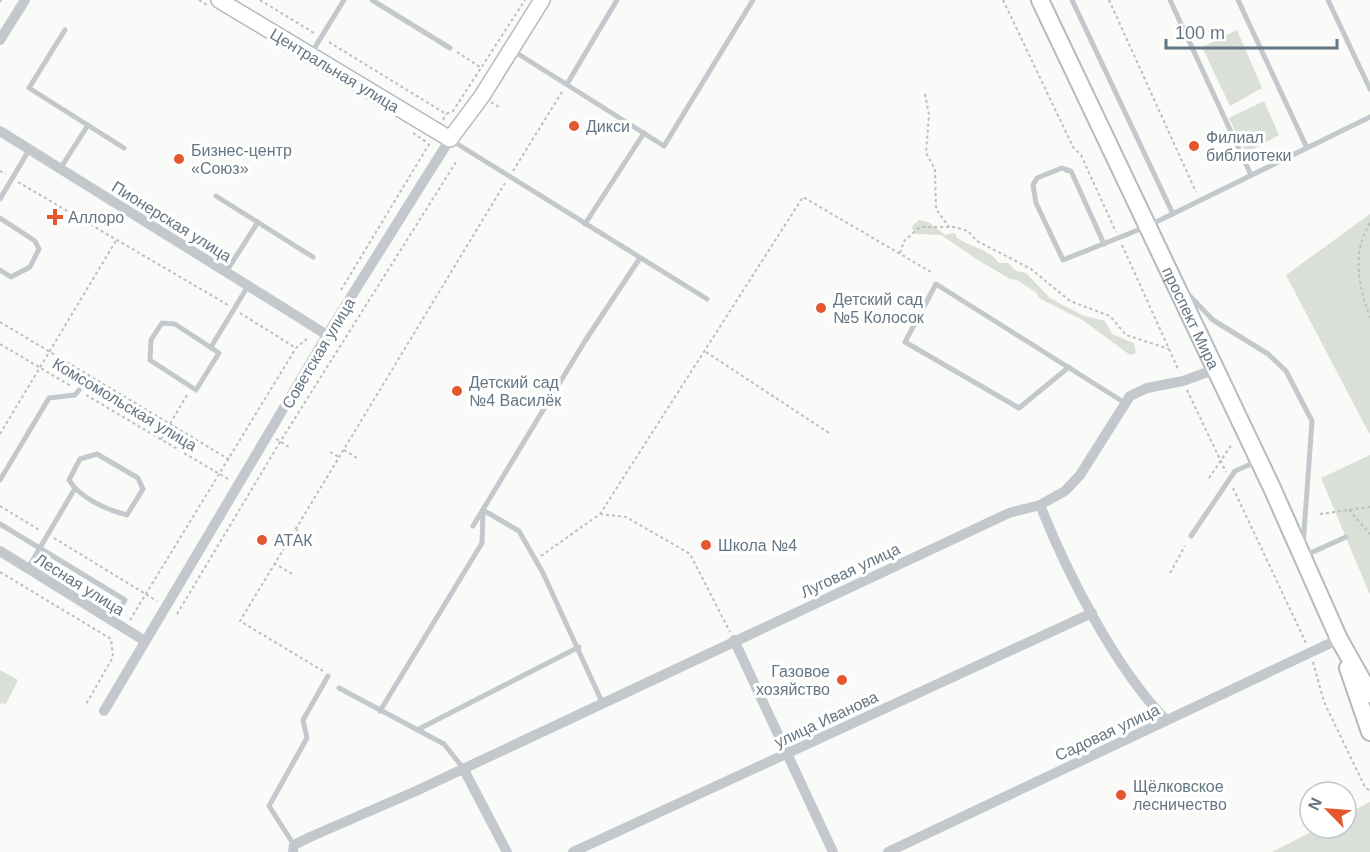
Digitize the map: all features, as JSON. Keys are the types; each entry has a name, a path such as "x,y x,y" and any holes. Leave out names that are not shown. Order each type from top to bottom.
{"main road":[{"name":"проспект Мира","path":"1040,0 1259,460 1340,639"},
{"path":"1340,639 1370,694"},
{"path":"1340,639 1360,708 1370,732"}],"street":[{"path":"0,40 25,0"},
{"name":"Центральная улица","path":"219,0 450,139"},
{"name":"Советская улица","path":"104,711 238,485 322,332 542,0"},
{"name":"Пионерская улица","path":"0,132 322,332"},
{"name":"Луговая улица","path":"294,848 1009,513 1040,505 1065,491 1080,475 1130,396 1147,387 1183,381 1216,369"},
{"path":"1040,505 1062,555 1092,613 1146,699 1166,720"},
{"name":"Лесная улица","path":"0,551 145,641"},
{"name":"улица Иванова","path":"573,852 1092,613"},
{"name":"Садовая улица","path":"888,852 1340,639"},
{"path":"734,640 833,852"},
{"path":"463,768 507,852"}],"lane":[{"path":"310,55 344,0"},
{"path":"372,0 450,48"},
{"path":"567,84 617,0"},
{"path":"511,49 664,146 753,0"},
{"path":"1072,0 1173,214"},
{"path":"1170,0 1251,175"},
{"path":"1238,0 1307,148"},
{"path":"1328,0 1370,88"},
{"path":"65,30 29,88 124,148"},
{"path":"1104,244 1071,171 1068,170 1035,182 1033,188 1036,203 1063,261 1148,226 1370,117"},
{"path":"60,169 88,125"},
{"path":"585,224 644,133"},
{"path":"450,139 706,299"},
{"path":"0,199 29,150"},
{"path":"216,196 313,257"},
{"path":"0,218 35,242 39,249 30,267 11,277 0,270"},
{"path":"226,272 258,222"},
{"path":"473,526 585,341 640,258"},
{"path":"1172,276 1213,320 1268,354 1286,371 1307,408 1312,421 1303,556 1346,537"},
{"path":"1069,367 1019,408 905,342 936,284 1069,367 1125,403"},
{"path":"211,347 249,286"},
{"path":"162,323 175,324 211,347 219,352 196,390 150,360 151,340 162,323"},
{"path":"0,480 49,398 75,395 79,390"},
{"path":"97,454 138,478 143,489 127,515 112,511 74,490 69,480 80,459 97,454"},
{"path":"1191,536 1235,471 1259,460"},
{"path":"28,569 74,490"},
{"path":"483,510 519,531 579,646 602,702"},
{"path":"381,711 482,543 483,510"},
{"path":"0,524 125,600 112,622"},
{"path":"417,730 579,646"},
{"path":"294,848 269,806 307,738 303,720 328,676"},
{"path":"339,688 444,744 463,768"}],"path":[{"path":"199,0 203,2"},
{"path":"260,0 446,114"},
{"path":"341,290 446,114 453,111 525,0"},
{"path":"1003,0 1073,147 1083,160 1183,381 1311,652 1324,702 1365,787 1370,791"},
{"path":"1109,0 1200,200"},
{"path":"450,48 482,68"},
{"path":"328,676 240,621 567,84"},
{"path":"925,94 929,115 926,153 935,169 936,209 949,227"},
{"path":"177,614 289,428 456,162"},
{"path":"0,171 296,348"},
{"path":"535,560 600,514 706,352 803,197 931,272"},
{"path":"1370,222 1362,236 1357,276 1370,318"},
{"path":"900,253 904,241 920,226 949,227 968,231 977,241 1030,269 1070,301 1110,316 1125,335 1169,349"},
{"path":"0,434 117,239"},
{"path":"0,322 230,460"},
{"path":"111,639 124,629 230,460 296,348 322,332"},
{"name":"Комсомольская улица","path":"0,344 238,485"},
{"path":"706,352 829,433"},
{"path":"161,439 191,387"},
{"path":"1209,478 1232,444"},
{"path":"344,450 357,458"},
{"path":"330,452 339,458"},
{"path":"0,506 166,607"},
{"path":"1320,514 1370,507"},
{"path":"1349,510 1370,534"},
{"path":"600,514 626,517 690,554 734,640"},
{"path":"295,529 312,540"},
{"path":"1170,573 1185,546"},
{"path":"274,564 292,574"},
{"path":"0,572 111,639"},
{"path":"85,706 113,657 111,639"}],"shaded area":[{"path":"1237,30 1262,88 1230,106 1202,47"},
{"path":"1264,101 1279,135 1246,153 1229,118"},
{"path":"1370,214 1370,435 1286,275"},
{"path":"919,220 930,223 945,235 955,233 957,238 985,251 999,263 1008,263 1016,271 1026,273 1050,298 1082,315 1105,321 1112,334 1134,343 1136,353 1130,355 1084,321 1039,298 1037,293 1017,280 1010,279 941,235 916,234 911,227"},
{"path":"1370,455 1370,595 1321,478"},
{"path":"0,670 18,680 6,704 0,703"},
{"path":"1370,802 1370,852 1272,852 1298,839 1358,840 1358,808"}],"place":[{"name":"Дикси","path":"574,126"},
{"name":"Филиал библиотеки","path":"1194,146"},
{"name":"Бизнес-центр «Союз»","path":"179,159"},
{"name":"Аллоро","path":"55,217"},
{"name":"Детский сад №5 Колосок","path":"821,308"},
{"name":"Детский сад №4 Василёк","path":"457,391"},
{"name":"АТАК","path":"262,540"},
{"name":"Школа №4","path":"706,545"},
{"name":"Газовое хозяйство","path":"842,680"},
{"name":"Щёлковское лесничество","path":"1121,795"}]}
